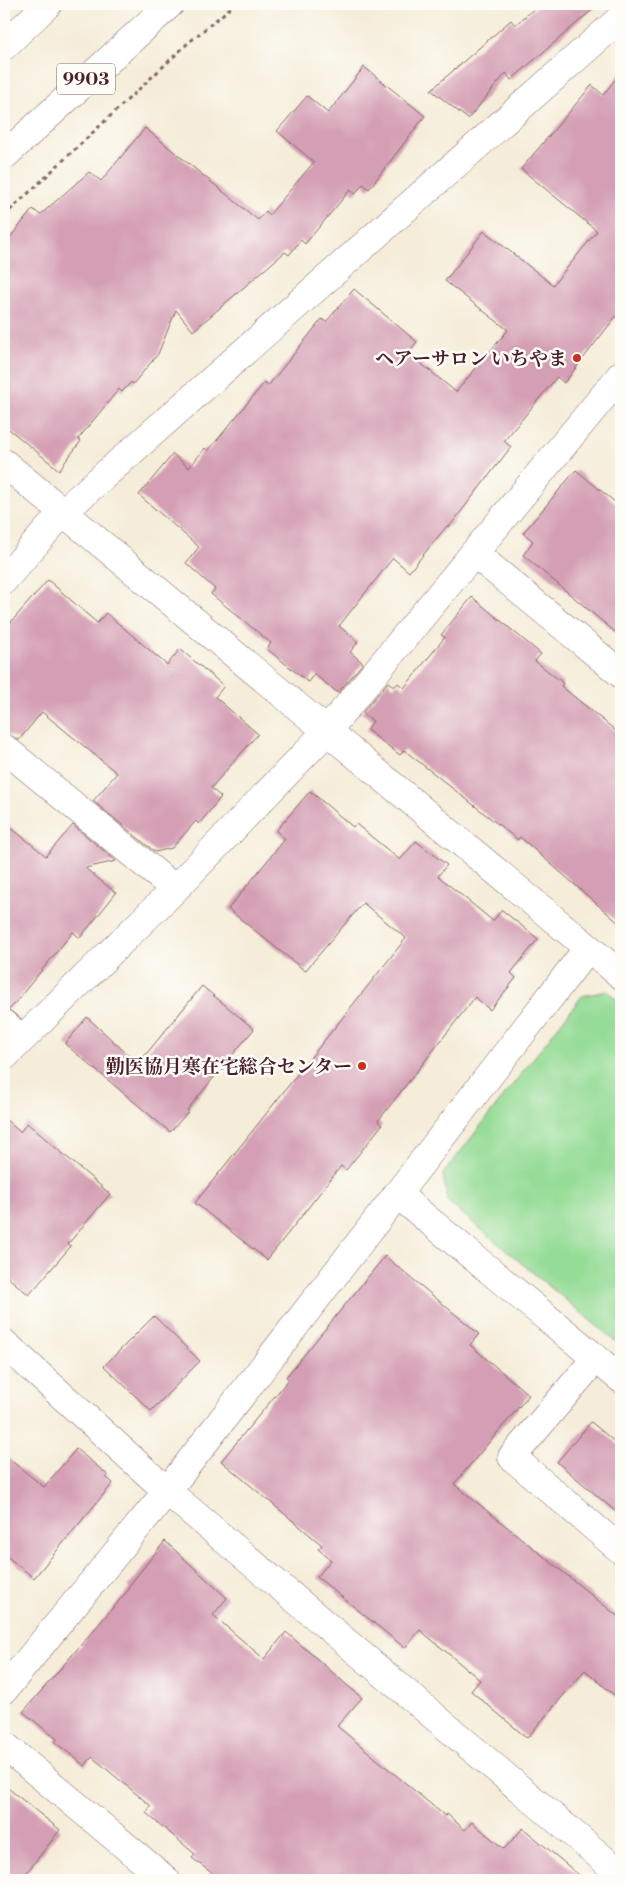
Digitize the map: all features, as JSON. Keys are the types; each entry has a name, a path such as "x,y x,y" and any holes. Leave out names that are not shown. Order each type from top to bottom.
{"street":[{"path":"4,46 48,4"},
{"name":"9903","path":"4,156 170,4"},
{"path":"4,580 64,512 621,18"},
{"path":"4,1057 14,1028 174,889 327,731 621,375"},
{"path":"4,463 621,975"},
{"path":"474,553 621,674"},
{"path":"4,748 174,889"},
{"path":"4,1690 167,1490 588,948"},
{"path":"397,1194 621,1379"},
{"path":"4,1343 167,1490 621,1875 617,1880"},
{"path":"596,1358 512,1457 621,1550"},
{"path":"4,1745 166,1880"}],"path":[{"path":"4,216 187,44 235,4"}],"green space":[{"path":"607,991 621,1003 621,1346 447,1201 443,1174 582,996"}],"building":[{"path":"540,4 599,4 511,80 506,73 468,119 431,90 511,20 515,25"},
{"path":"364,67 425,116 369,189 363,184 355,194 350,190 305,244 301,240 289,255 285,252 193,331 176,310 158,354 133,384 131,382 122,392 119,389 78,439 81,441 59,470 4,425 4,245 33,209 40,215 89,172 101,181 145,128 258,220 266,211 269,215 314,162 277,131 307,96 328,113"},
{"path":"621,72 621,310 564,383 557,377 504,441 511,447 449,527 447,526 409,572 393,558 339,626 358,642 350,652 363,663 338,693 314,674 308,682 267,649 271,643 211,594 215,589 186,563 199,547 139,495 173,454 189,468 205,448 208,451 264,383 268,386 322,319 326,322 354,289 417,342 408,353 456,392 508,330 445,281 484,231 553,285 597,231 521,169 592,85 603,95"},
{"path":"576,470 621,507 621,637 523,555 533,541 523,533"},
{"path":"48,580 97,623 106,613 167,665 180,649 224,686 215,697 258,734 211,788 221,797 199,824 196,821 172,848 155,852 93,801 117,773 42,712 19,740 4,733 4,630"},
{"path":"472,597 541,654 535,661 563,683 561,686 621,735 621,925 520,837 518,840 404,750 400,755 367,730 373,721 362,713 388,682 394,687 398,683 404,688 445,637 441,635"},
{"path":"310,791 353,827 356,824 400,860 416,841 447,865 438,876 493,921 502,910 538,939 511,973 516,978 490,1010 475,997 378,1121 382,1125 346,1170 341,1166 267,1260 195,1203 406,938 363,903 305,971 228,909 285,839 276,831"},
{"path":"4,822 46,856 73,825 116,861 85,868 116,893 80,938 73,932 10,1009 4,1008"},
{"path":"202,986 254,1029 170,1132 65,1044 87,1017 138,1064"},
{"path":"4,1118 20,1132 27,1123 110,1194 68,1244 71,1246 29,1295 4,1274"},
{"path":"385,1256 479,1334 470,1345 529,1395 454,1484 621,1619 621,1701 585,1670 527,1738 471,1691 480,1680 420,1630 405,1648 317,1577 331,1560 318,1549 322,1545 221,1461 289,1379 286,1377"},
{"path":"154,1316 200,1361 151,1411 104,1366"},
{"path":"591,1422 621,1447 621,1516 557,1462"},
{"path":"76,1449 108,1475 106,1477 113,1483 34,1578 4,1554 4,1455 44,1487"},
{"path":"165,1541 227,1598 213,1615 264,1659 286,1632 362,1698 337,1726 445,1816 447,1814 465,1830 472,1822 504,1849 523,1828 585,1880 221,1880 192,1858 195,1854 146,1813 151,1806 92,1757 85,1766 55,1742 57,1739 23,1712 130,1588 128,1587"},
{"path":"4,1785 60,1830 21,1880 4,1880"}],"place":[{"name":"ヘアーサロン いちやま","path":"577,358"},
{"name":"勤医協月寒在宅総合センター","path":"362,1066"}]}
